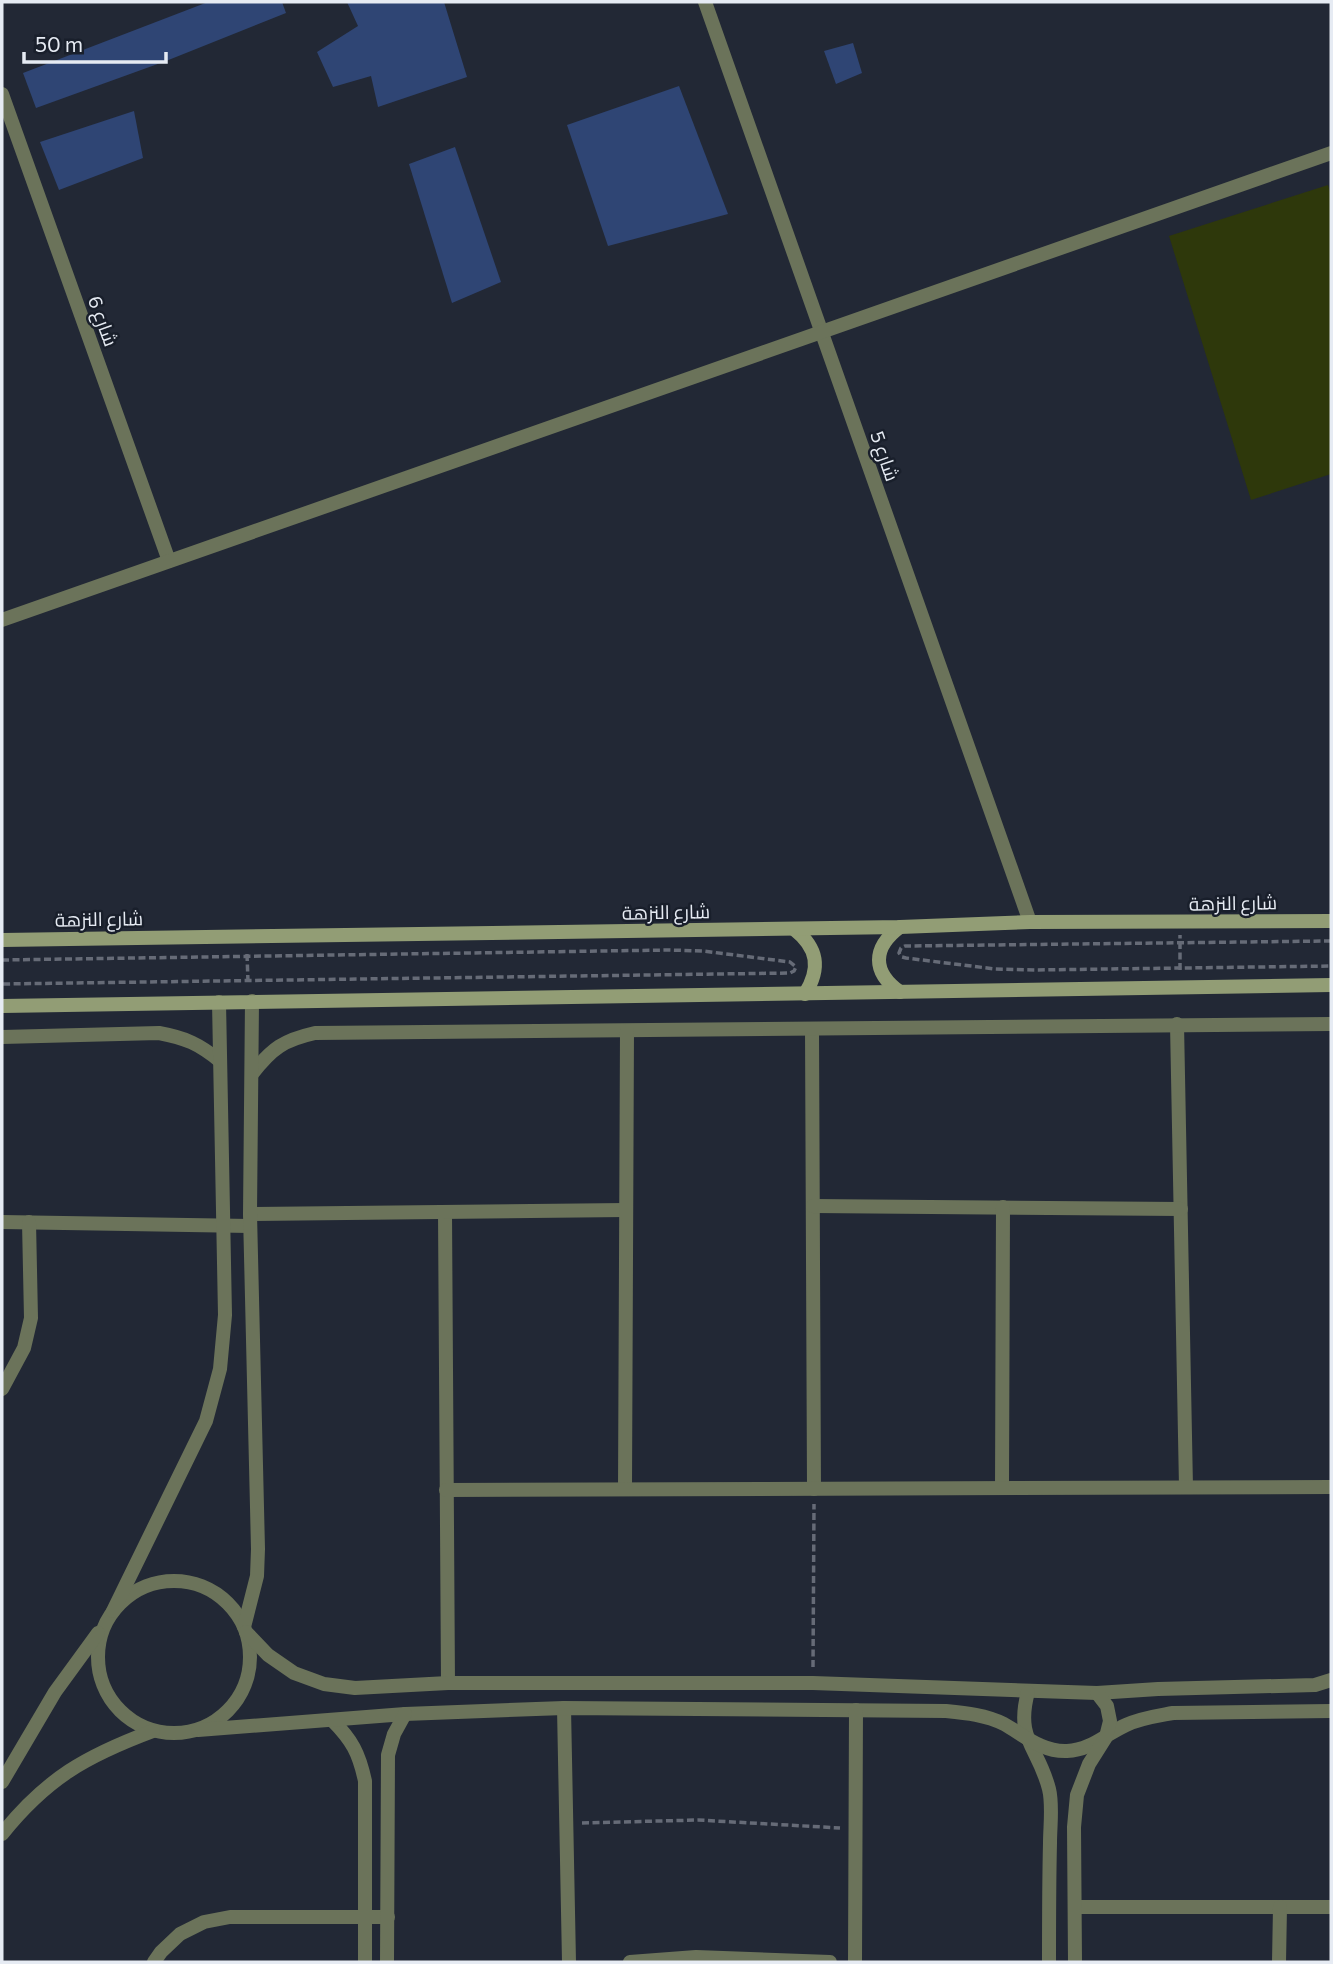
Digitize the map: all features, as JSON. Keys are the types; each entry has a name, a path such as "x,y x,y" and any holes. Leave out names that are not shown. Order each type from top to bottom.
{"main road":[{"name":"شارع النزهة","path":"2,940 794,929 1030,922 1331,921"},
{"path":"900,927 887,937 879,952 879,968 887,982 900,992"},
{"path":"794,929 806,939 813,951 813,981 805,994"},
{"path":"2,1006 1331,985"}],"street":[{"name":"شارع 5","path":"705,2 1030,922"},
{"name":"شارع 6","path":"2,94 169,561"},
{"path":"2,620 1331,153"},
{"path":"198,1730 219,1719 236,1701 247,1679 250,1656 245,1629 257,1576 250,1220 250,1001"},
{"path":"219,1002 225,1315 220,1369 206,1421 109,1617 97,1649 99,1676 110,1701 129,1720 153,1731 168,1734 405,1714 564,1708 946,1711 975,1714 1003,1724 1046,1749 1067,1751 1088,1747 1127,1724 1173,1713 1331,1711"},
{"path":"1177,1024 1186,1487"},
{"path":"252,1073 268,1053 290,1039 315,1033 1331,1024"},
{"path":"812,1029 814,1489"},
{"path":"625,1489 626,1031"},
{"path":"2,1037 159,1033 182,1037 203,1047 220,1061"},
{"path":"813,1206 1181,1209"},
{"path":"1002,1488 1003,1207"},
{"path":"2,1222 223,1226 250,1220 445,1212 626,1210"},
{"path":"445,1212 448,1683"},
{"path":"2,1389 24,1348 32,1318 29,1222"},
{"path":"446,1490 1331,1487"},
{"path":"2,1782 55,1692 109,1617 132,1593 157,1582 183,1581 209,1589 230,1605 245,1629 268,1655 294,1673 324,1684 355,1688 448,1683 813,1684 1097,1693 1315,1685 1331,1680"},
{"path":"1028,1692 1023,1724 1027,1740 1042,1765 1050,1793 1049,1962"},
{"path":"1075,1962 1074,1827 1077,1795 1088,1764 1106,1737 1110,1721 1107,1706 1097,1693"},
{"path":"564,1708 569,1962"},
{"path":"855,1962 856,1710"},
{"path":"387,1962 388,1755 394,1734 405,1714"},
{"path":"332,1720 348,1737 360,1758 365,1781 365,1962"},
{"path":"2,1834 22,1809 61,1775 105,1749 153,1731"},
{"path":"1075,1907 1331,1907"},
{"path":"1279,1962 1280,1907"},
{"path":"154,1962 160,1952 180,1934 204,1922 230,1917 388,1917"},
{"path":"630,1962 696,1957 830,1962"}],"path":[{"path":"1179,989 1181,923"},
{"path":"247,937 250,1001"},
{"path":"1331,941 905,946 899,953 906,958 1007,969 1331,966"},
{"path":"2,960 669,950 703,951 790,962 796,967 790,973 2,984"},
{"path":"813,1684 814,1489"},
{"path":"566,1824 698,1820 855,1828"}],"green space":[{"path":"1328,185 1331,195 1331,474 1251,500 1169,236"}],"building":[{"path":"208,2 282,2 286,13 166,61 36,108 23,73"},
{"path":"347,2 444,2 467,77 378,107 371,76 333,87 317,52 358,26"},
{"path":"853,43 862,73 836,84 824,51"},
{"path":"679,86 728,214 608,246 567,125"},
{"path":"134,111 143,158 59,190 40,142"},
{"path":"455,147 501,282 452,303 409,164"}]}
